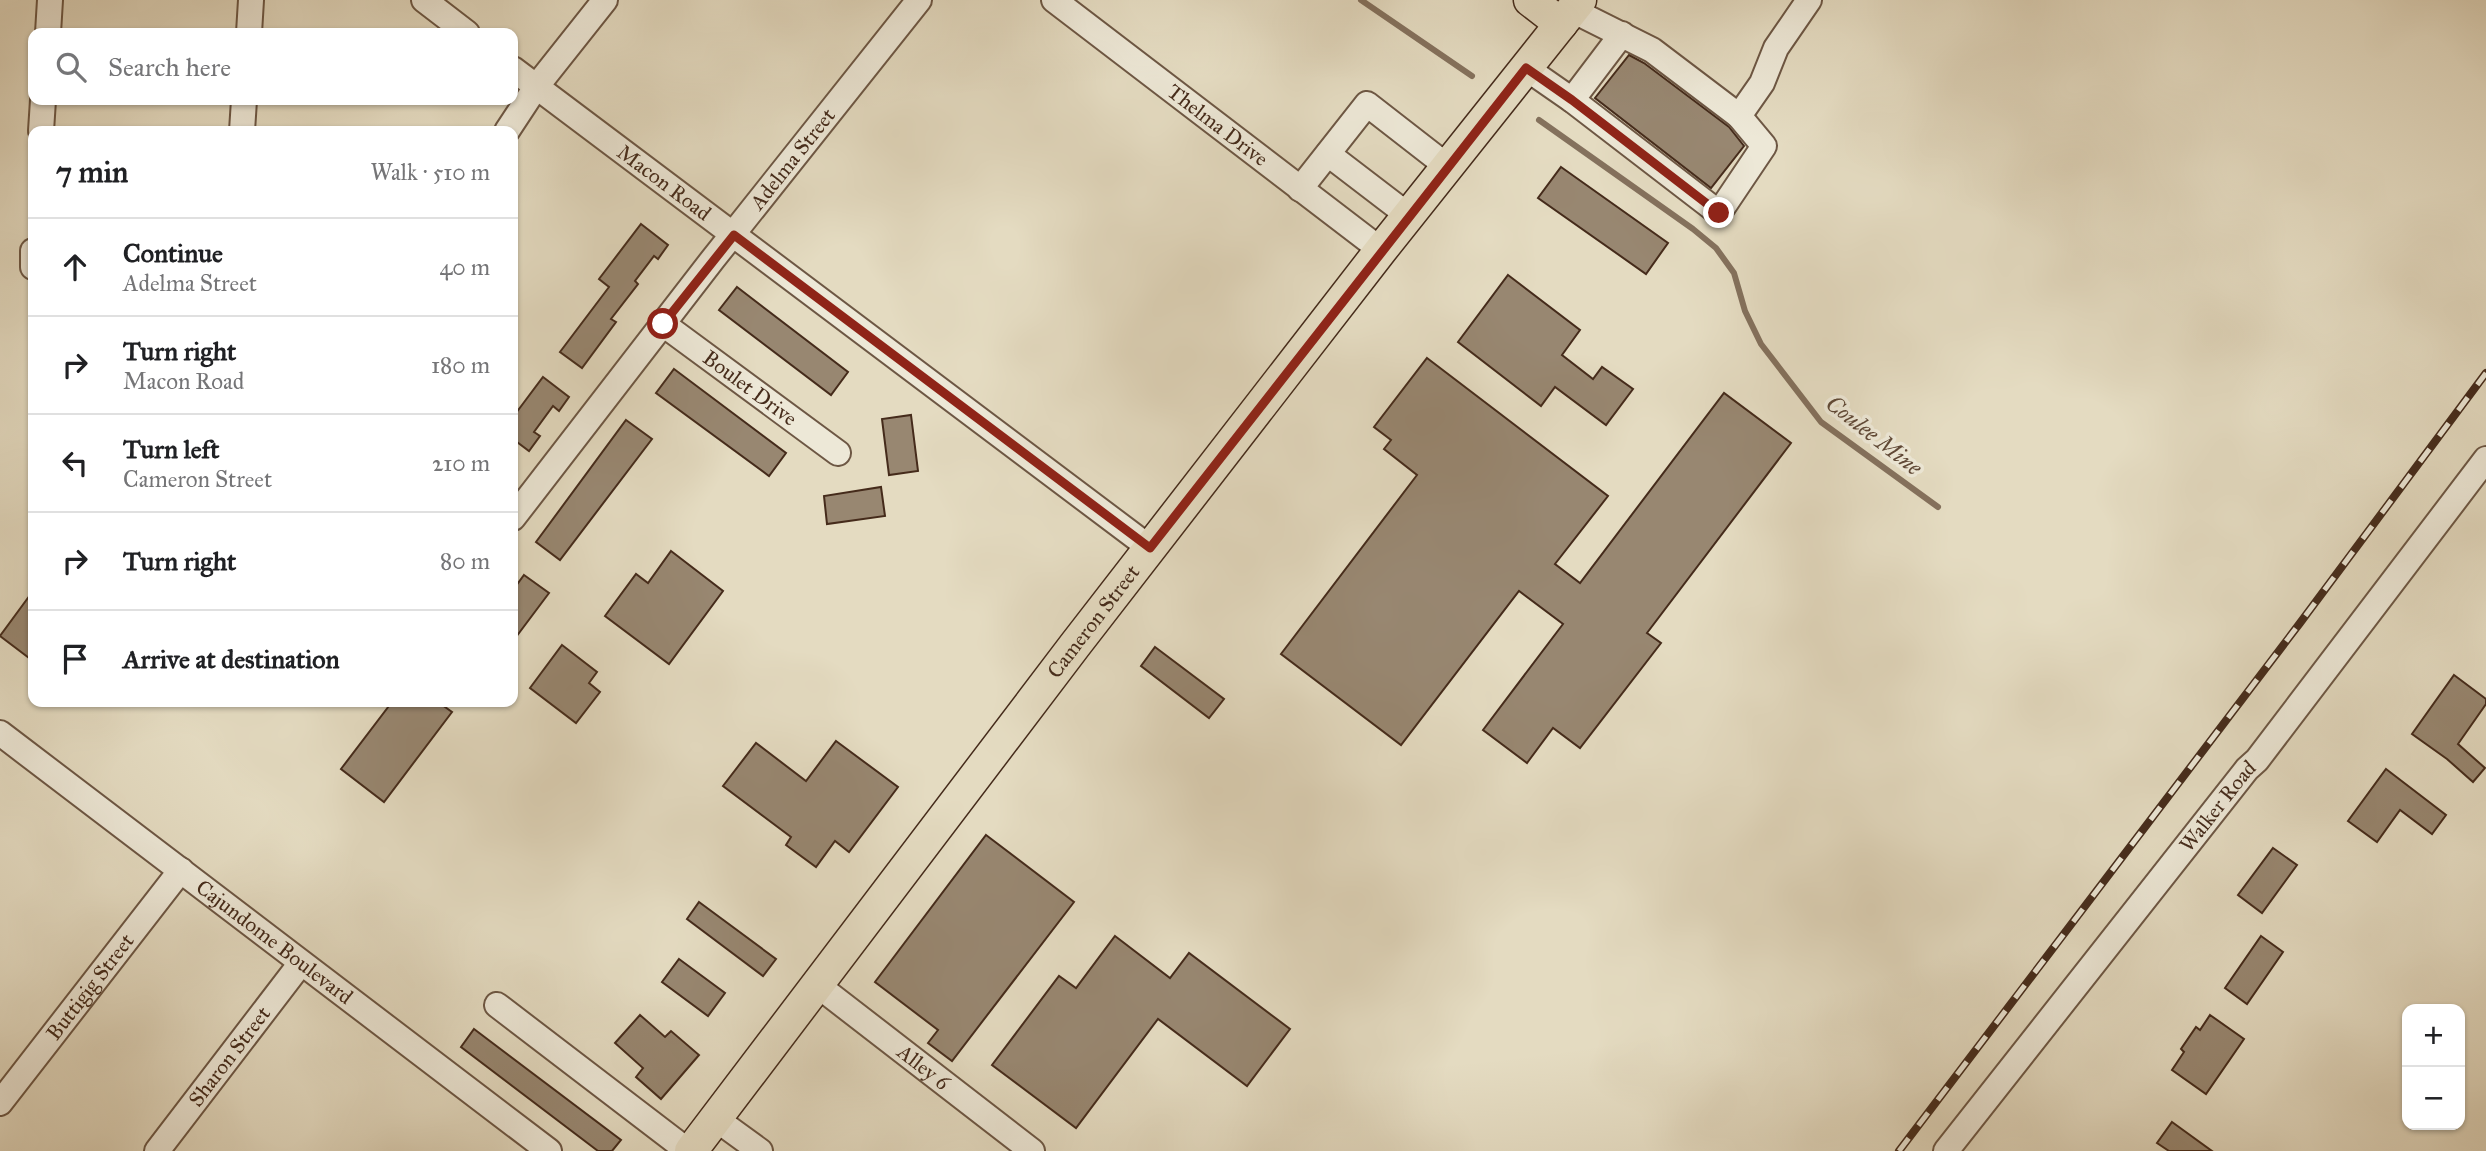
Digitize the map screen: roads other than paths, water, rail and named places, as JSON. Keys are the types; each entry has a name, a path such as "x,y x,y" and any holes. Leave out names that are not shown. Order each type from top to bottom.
{"main road":[{"path":"1530,0 1571,11"},
{"name":"Cameron Street","path":"689,1151 1150,548 1571,11"}],"street":[{"path":"48,28 50,0"},
{"path":"249,28 251,0"},
{"path":"424,0 460,28"},
{"path":"510,126 536,87 605,0"},
{"name":"Adelma Street","path":"518,512 919,0"},
{"name":"Thelma Drive","path":"1054,0 1381,250"},
{"path":"1740,116 1762,83 1776,48 1810,0"},
{"path":"1526,68 1719,213 1764,146 1740,116 1652,50 1571,11"},
{"path":"1572,100 1622,34"},
{"name":"Macon Road","path":"518,73 1150,548"},
{"path":"1300,189 1367,104 1448,167"},
{"path":"41,126 43,105"},
{"path":"242,126 244,105"},
{"path":"1328,154 1409,216"},
{"name":"Boulet Drive","path":"663,324 838,453"},
{"name":"Walker Road","path":"1946,1151 2134,910 2247,769 2257,761 2486,459"},
{"name":"Cajundome Boulevard","path":"0,733 549,1151"},
{"name":"Buttigig Street","path":"0,1103 181,870"},
{"name":"Sharon Street","path":"156,1151 301,962"},
{"name":"Alley 6","path":"817,984 1032,1151"},
{"path":"497,1006 689,1151"},
{"path":"716,1119 760,1151"}],"waterway":[{"name":"Coulee Mine","path":"1361,0 1472,76"},
{"name":"Coulee Mine","path":"1539,120 1716,248 1734,273 1745,311 1761,344 1821,422 1938,507"}],"railway":[{"path":"1899,1151 2486,373"}]}
